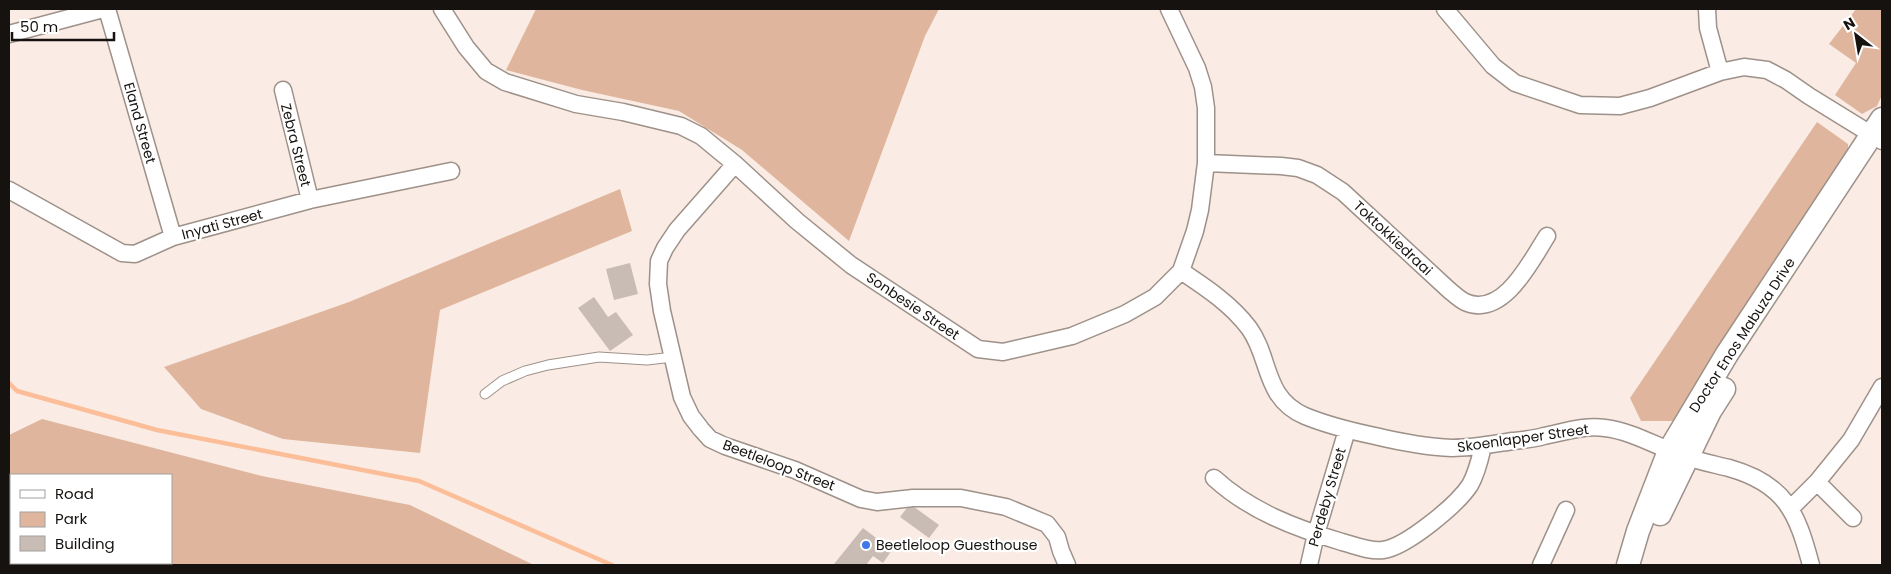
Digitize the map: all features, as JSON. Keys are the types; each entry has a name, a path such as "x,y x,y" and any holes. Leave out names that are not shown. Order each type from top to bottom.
{"main road":[{"name":"Doctor Enos Mabuza Drive","path":"1628,565 1638,531 1678,454 1710,411 1880,135"},
{"name":"Doctor Enos Mabuza Drive","path":"1638,565 1662,508 1678,454"}],"street":[{"path":"9,34 103,9"},
{"name":"Eland Street","path":"108,9 173,237"},
{"name":"Sonbesie Street","path":"442,9 466,47 486,71 504,82 576,104 623,112 680,126 701,136 735,164 797,221 851,265 978,348 1003,352 1072,336 1125,314 1155,297 1181,271 1195,230 1206,163 1206,108 1203,87 1197,68 1183,35 1169,9"},
{"path":"1444,9 1493,66 1515,83 1580,105 1620,106 1650,98 1720,72 1744,67 1767,70 1809,96 1880,135"},
{"path":"1707,9 1708,28 1720,72"},
{"name":"Zebra Street","path":"282,90 310,200"},
{"name":"Toktokkiedraai","path":"1206,163 1281,166 1298,168 1317,175 1343,192 1449,290 1464,302 1477,305 1490,302 1508,293 1547,236"},
{"name":"Beetleloop Street","path":"735,164 676,230 659,261 658,284 673,357 685,403 692,416 710,439 795,470 861,499 877,502 913,498 961,498 1006,507 1047,524 1057,537 1067,565"},
{"name":"Inyati Street","path":"9,190 122,253 136,254 173,237 310,200 451,171"},
{"name":"Skoenlapper Street","path":"1181,271 1210,290 1236,313 1250,329 1272,387 1283,402 1303,415 1347,430 1413,444 1452,448 1483,446 1542,437 1585,427 1605,428 1625,433 1678,454 1732,469 1775,490 1791,508 1803,535 1811,565"},
{"path":"1791,508 1817,482 1851,440 1882,387"},
{"name":"Perdeby Street","path":"1309,565 1316,534 1347,430"},
{"path":"1214,478 1237,498 1287,524 1316,534 1382,550 1397,546 1414,536 1456,502 1470,485 1478,466 1483,446"},
{"path":"1817,482 1853,518"},
{"path":"1541,565 1566,510"}],"lane":[{"path":"485,394 502,381 525,371 548,365 599,357 648,360 673,357"}],"green space":[{"path":"536,9 939,9 925,36 849,241 742,150 679,111 582,90 506,70"},
{"path":"1856,9 1882,9 1882,95 1877,106 1862,114 1835,95 1856,63 1829,44"},
{"path":"1817,122 1848,144 1848,156 1673,421 1641,421 1630,398"},
{"path":"620,189 632,231 440,310 420,453 283,439 201,409 164,367 349,302"},
{"path":"42,419 262,476 410,505 534,565 9,565 9,435"}],"building":[{"path":"630,263 638,294 614,300 606,269"},
{"path":"594,297 608,317 616,312 633,335 610,351 578,308"},
{"path":"910,504 939,525 929,538 900,517"},
{"path":"863,528 892,550 883,563 873,556 866,565 834,564"}],"waterway":[{"path":"9,383 17,391 157,430 419,481 612,565"}],"place":[{"name":"Beetleloop Guesthouse","path":"866,545"}]}
